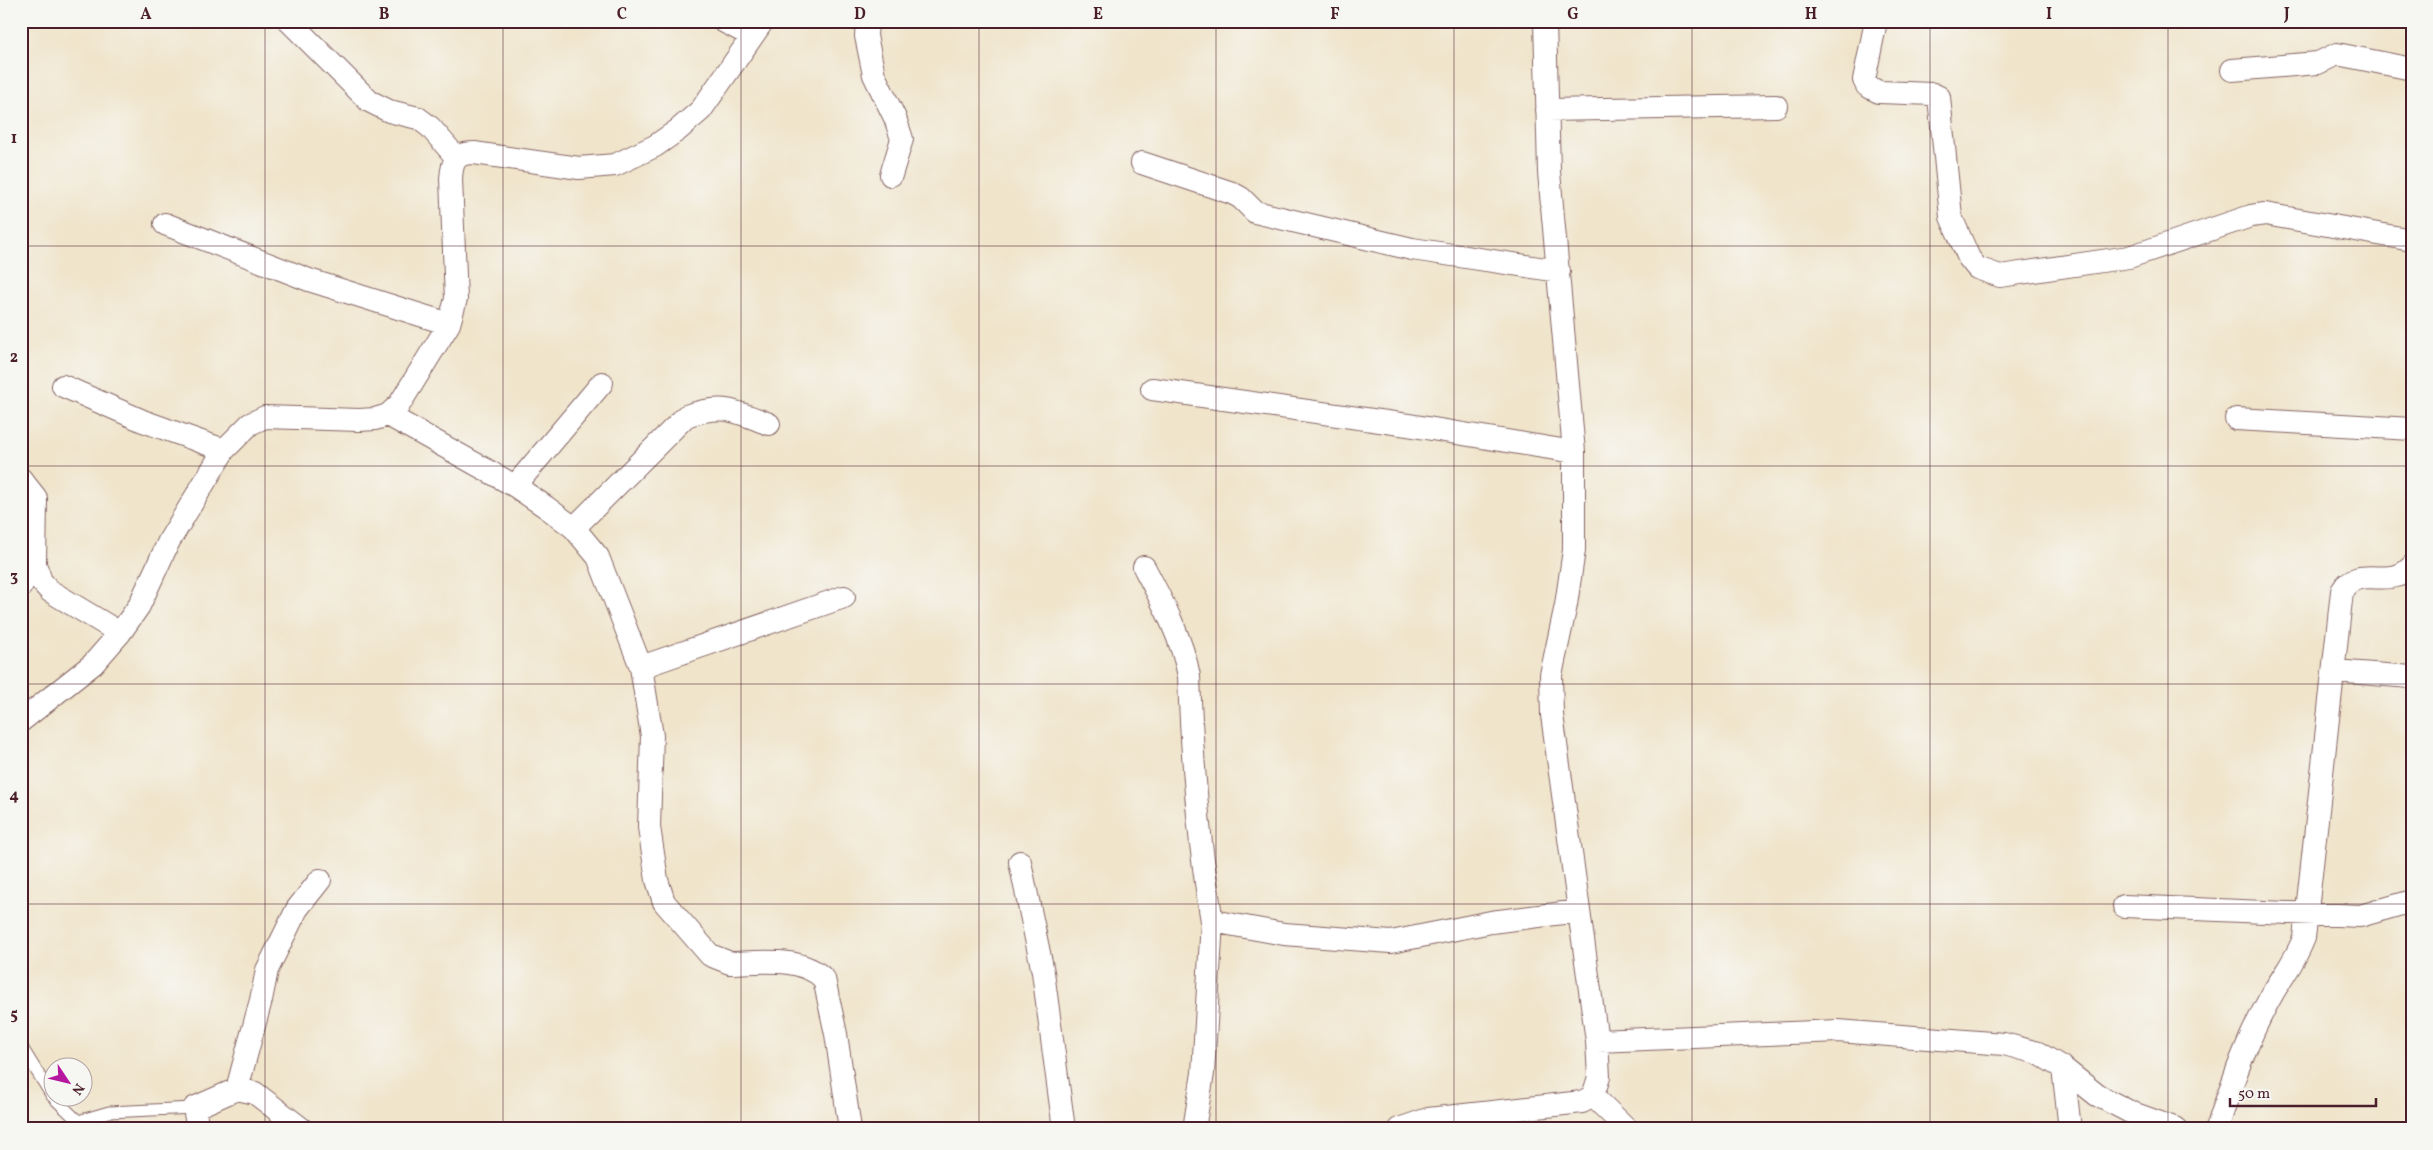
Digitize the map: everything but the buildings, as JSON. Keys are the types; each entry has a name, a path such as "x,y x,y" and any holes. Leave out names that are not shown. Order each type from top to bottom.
{"street":[{"path":"289,21 369,101 389,112 418,118 430,127 456,157"},
{"path":"21,721 93,664 120,633 138,606 169,541 224,450 250,424 265,417 359,420 388,415 399,405 449,324 456,299 451,179 452,165 456,157 464,153 474,153 579,168 615,165 654,146 678,130 701,110 757,29 723,21"},
{"path":"867,21 866,36 874,75 895,118 902,140 891,175"},
{"path":"1400,1129 1428,1119 1582,1102 1593,1096 1599,1077 1597,1041 1552,715 1551,675 1566,605 1574,550 1574,452 1549,172 1545,21"},
{"path":"1876,21 1864,80 1867,86 1879,92 1932,94 1939,97 1951,217 1969,258 1977,268 1988,274 2000,276 2128,257 2251,216 2265,214 2383,233 2412,240"},
{"path":"2232,70 2318,63 2337,54 2412,69"},
{"path":"1547,110 1776,106"},
{"path":"1142,163 1232,193 1241,198 1255,212 1412,249 1559,271"},
{"path":"165,224 309,280 352,291 449,324"},
{"path":"514,486 602,383"},
{"path":"63,386 143,421 224,450"},
{"path":"1152,389 1408,425 1574,452"},
{"path":"574,528 686,416 702,410 724,408 769,424"},
{"path":"388,415 514,486 574,528 598,557 641,666 652,736 649,827 657,880 664,902 710,955 719,960 796,964 819,974 824,979 837,1043 850,1129"},
{"path":"2236,419 2412,429"},
{"path":"21,479 36,498 30,557 21,586"},
{"path":"30,557 41,581 50,591 120,633"},
{"path":"2217,1129 2229,1090 2258,1024 2274,990 2295,961 2304,938 2334,671 2338,609 2342,591 2346,582 2354,578 2397,578 2412,566"},
{"path":"1144,567 1162,602 1188,670 1192,750 1206,885 1212,921 1204,1072 1194,1129"},
{"path":"641,666 844,597"},
{"path":"2334,671 2412,677"},
{"path":"1020,862 1043,972 1064,1129"},
{"path":"196,1118 237,1089 261,1000 267,970 297,908 320,880"},
{"path":"2124,906 2360,916 2412,901"},
{"path":"1212,921 1284,934 1391,942 1491,922 1579,911"},
{"path":"1597,1041 1838,1031 2004,1044 2038,1053 2063,1068 2097,1095 2130,1112 2177,1129"},
{"path":"2063,1068 2070,1129"},
{"path":"237,1089 255,1093 302,1129"},
{"path":"1593,1096 1628,1129"}],"lane":[{"path":"21,1046 42,1079"},
{"path":"64,1108 78,1121 110,1112 196,1118"}]}
